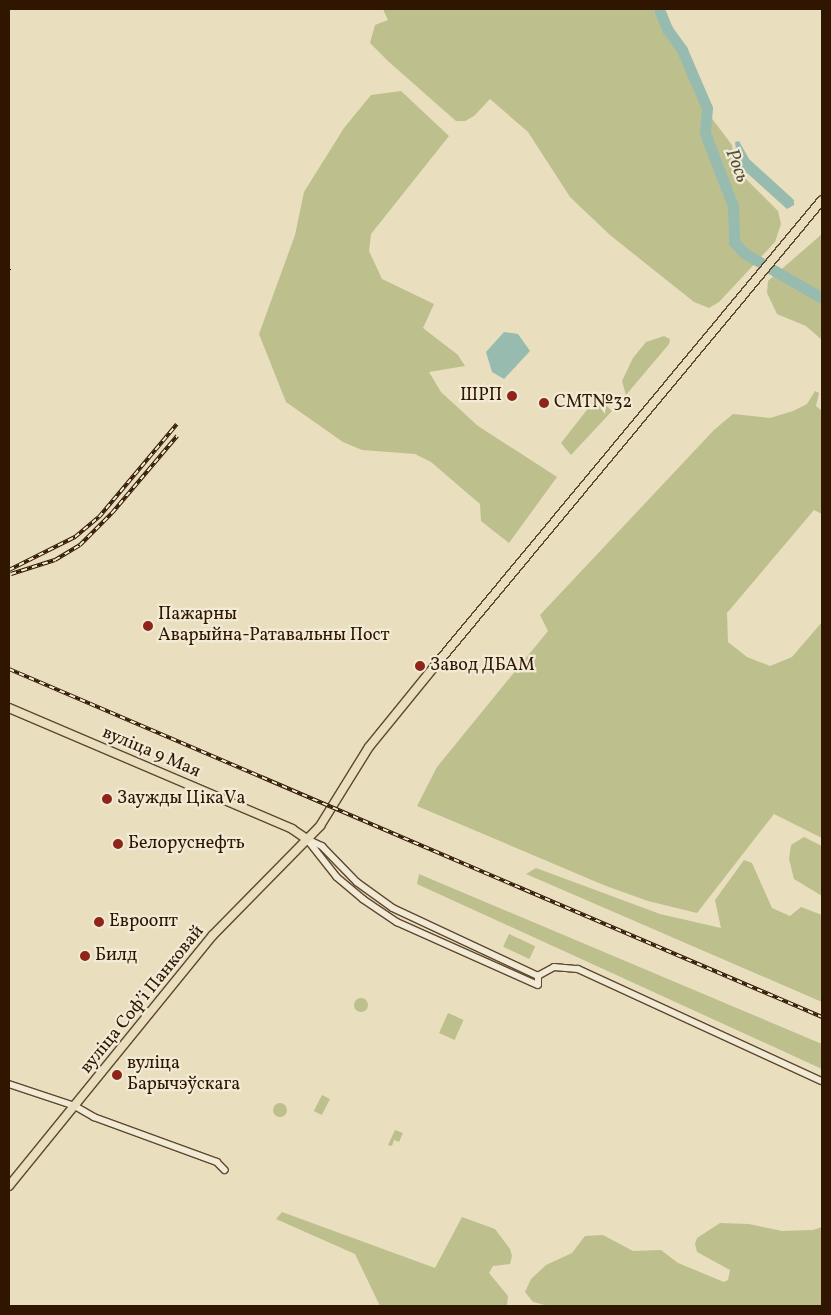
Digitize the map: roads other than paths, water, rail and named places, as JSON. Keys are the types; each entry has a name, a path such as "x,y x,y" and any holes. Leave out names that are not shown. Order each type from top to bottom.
{"main road":[{"name":"вуліца Софʼі Панковай","path":"9,1186 213,936 326,818 369,747 822,200"},
{"name":"вуліца 9 Мая","path":"9,708 292,829 307,839"}],"street":[{"path":"307,839 322,846 362,886 393,908 538,976"},
{"path":"307,839 337,877 386,915 538,985 538,976"},
{"path":"538,976 554,967 578,969 822,1081"},
{"path":"9,1084 75,1106 94,1117 217,1162 225,1170"}],"water":[{"path":"739,141 749,159 794,200 794,205 787,209 738,165 735,142"},
{"path":"504,332 518,334 530,351 504,379 492,372 486,352"}],"waterway":[{"name":"Рось","path":"659,9 667,29 682,50 707,108 705,133 733,206 734,242 744,253 822,298"}],"railway":[{"path":"9,570 75,537 99,517 177,424"},
{"path":"11,574 55,560 80,545 112,513 177,436"},
{"path":"9,669 822,1017"}],"place":[{"name":"ШРП","path":"512,396"},
{"name":"СМТ№32","path":"544,403"},
{"name":"Пажарны Аварыйна-Ратавальны Пост","path":"148,626"},
{"name":"Завод ДБАМ","path":"420,666"},
{"name":"Заужды ЦікаVа","path":"107,799"},
{"name":"Белоруснефть","path":"118,844"},
{"name":"Евроопт","path":"99,922"},
{"name":"Билд","path":"85,956"},
{"name":"вуліца Барычэўскага","path":"117,1075"}]}
